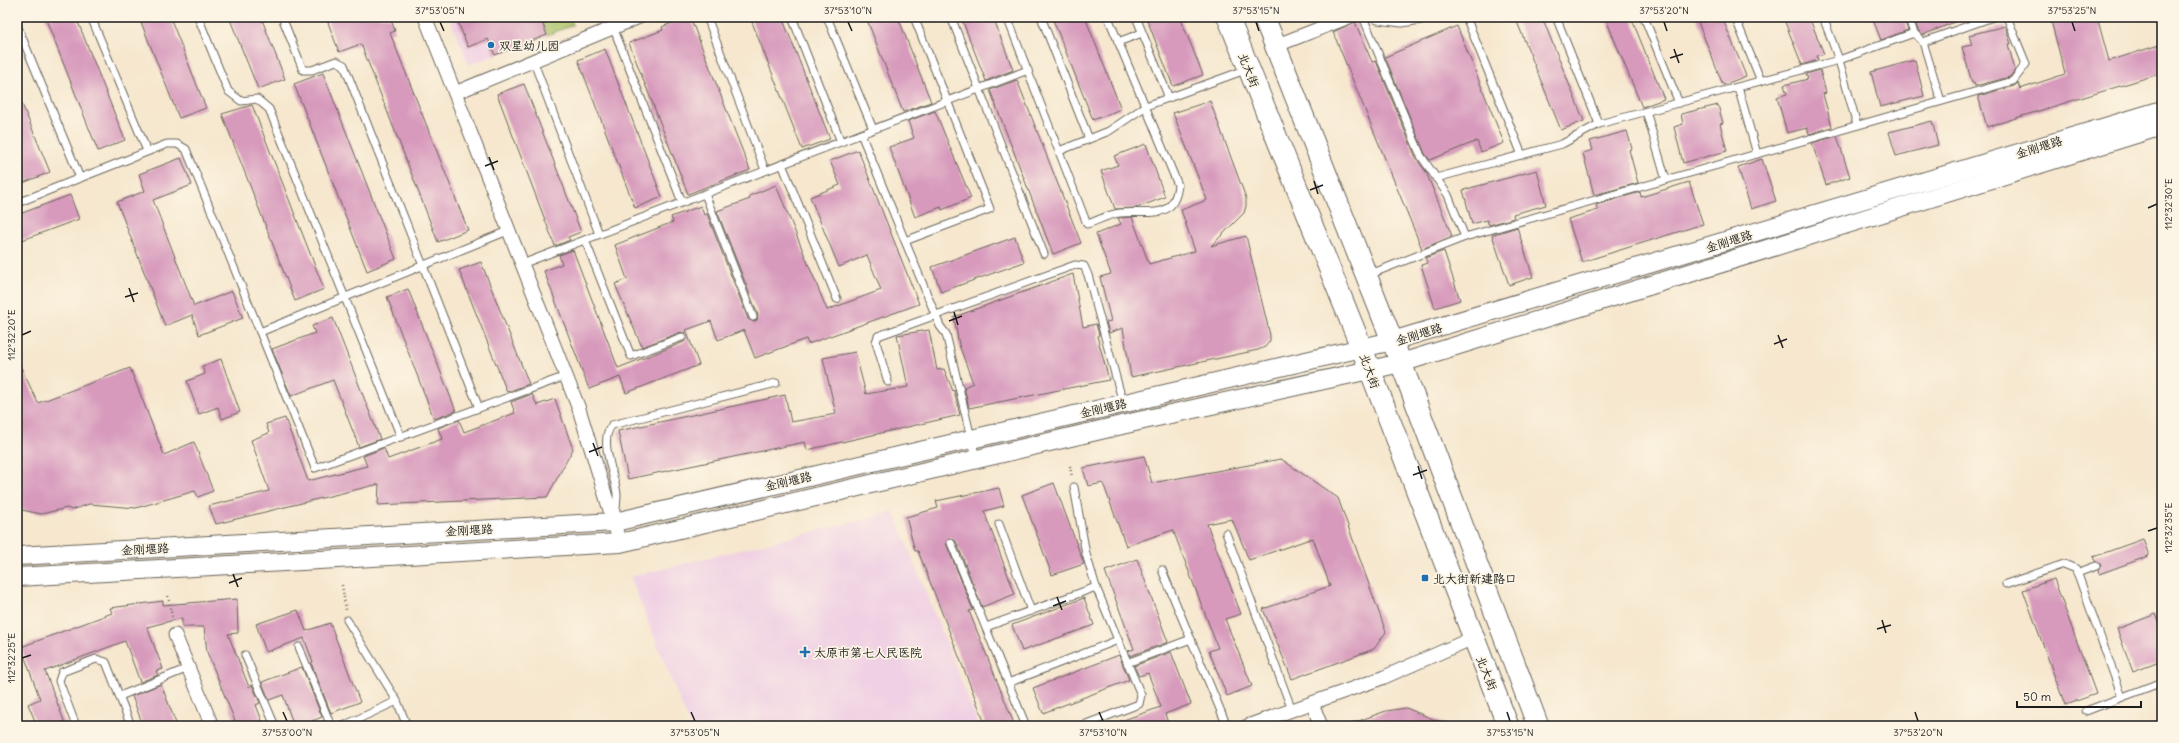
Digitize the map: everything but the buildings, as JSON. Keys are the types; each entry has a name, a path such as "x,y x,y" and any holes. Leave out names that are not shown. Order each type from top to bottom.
{"main road":[{"name":"北大街","path":"1228,17 1362,349 1369,372 1508,726"},
{"path":"1264,17 1392,342 1402,363 1538,726"},
{"name":"金刚堰路","path":"17,556 615,522 971,438 1392,342 2162,110"},
{"path":"17,577 620,543 1139,421 1369,372 2162,126"}],"street":[{"path":"426,17 579,409 615,522 620,543"},
{"path":"455,93 638,17"},
{"path":"1275,46 1349,17"},
{"path":"1378,17 1402,20 1420,17"},
{"path":"175,635 212,726"},
{"path":"1246,726 1382,678 1473,638"},
{"path":"1312,703 1321,726"}],"lane":[{"path":"92,17 147,151"},
{"path":"198,17 228,91 241,101 257,99 269,109 401,437"},
{"path":"282,17 303,70 312,70 336,61 344,65 479,408"},
{"path":"707,17 765,170"},
{"path":"792,17 841,142"},
{"path":"827,17 873,129"},
{"path":"905,241 990,209 914,17"},
{"path":"951,17 1044,254"},
{"path":"1007,17 1087,224 1119,213 1155,213 1166,210 1173,204 1178,185 1108,17"},
{"path":"1041,17 1089,139"},
{"path":"1136,17 1169,98"},
{"path":"1363,17 1421,156 1448,194 1465,237"},
{"path":"1466,17 1522,155"},
{"path":"1556,17 1599,124"},
{"path":"1644,17 1679,103"},
{"path":"1735,17 1761,81"},
{"path":"1823,17 1839,60 1857,125"},
{"path":"1908,17 1914,33 1923,42 1941,101"},
{"path":"1923,42 1993,17"},
{"path":"1366,276 1465,237 2013,81 2026,64 2007,17"},
{"path":"17,25 80,178"},
{"path":"613,27 682,202"},
{"path":"1118,42 1142,32"},
{"path":"1436,178 1562,144 1599,124 1839,60 1914,33"},
{"path":"533,60 599,234"},
{"path":"1059,151 1109,131 1146,106 1248,69"},
{"path":"522,264 1028,70"},
{"path":"1738,87 1757,154"},
{"path":"1646,111 1666,180"},
{"path":"862,134 935,315 946,334 976,460"},
{"path":"17,203 167,144 177,144 186,150 315,468 566,376"},
{"path":"782,164 837,299"},
{"path":"705,194 753,316"},
{"path":"260,332 510,230"},
{"path":"585,240 631,356 682,337"},
{"path":"888,382 876,342 878,336 1075,265 1084,266 1088,275 1123,403"},
{"path":"615,522 617,495 605,440 607,430 612,425 776,383"},
{"path":"1074,487 1086,554 1096,587 1141,695 1139,704 1081,726"},
{"path":"999,524 1032,611"},
{"path":"1226,533 1292,710"},
{"path":"951,543 1026,726"},
{"path":"2006,584 2064,564 2076,569 2122,697"},
{"path":"2077,573 2096,566"},
{"path":"1162,570 1227,726"},
{"path":"986,627 1096,587"},
{"path":"347,620 397,702 407,726"},
{"path":"1127,663 1191,639"},
{"path":"1008,683 1118,640"},
{"path":"299,647 331,726"},
{"path":"245,655 275,726"},
{"path":"76,726 59,681 62,672 96,659 106,662 132,726"},
{"path":"120,696 188,668"},
{"path":"2086,711 2161,684"},
{"path":"344,726 397,702"}],"path":[{"path":"342,585 347,620"},
{"path":"168,596 175,635"}],"shaded area":[{"name":"双星幼儿园","path":"449,17 570,17 573,25 469,65"},
{"name":"太原市第七人民医院","path":"894,512 979,726 690,726 630,577"}],"green space":[{"path":"540,17 570,17 573,25 547,35"}],"place":[{"name":"双星幼儿园","path":"491,45"},
{"name":"北大街新建路口","path":"1425,578"},
{"name":"太原市第七人民医院","path":"805,652"}]}
